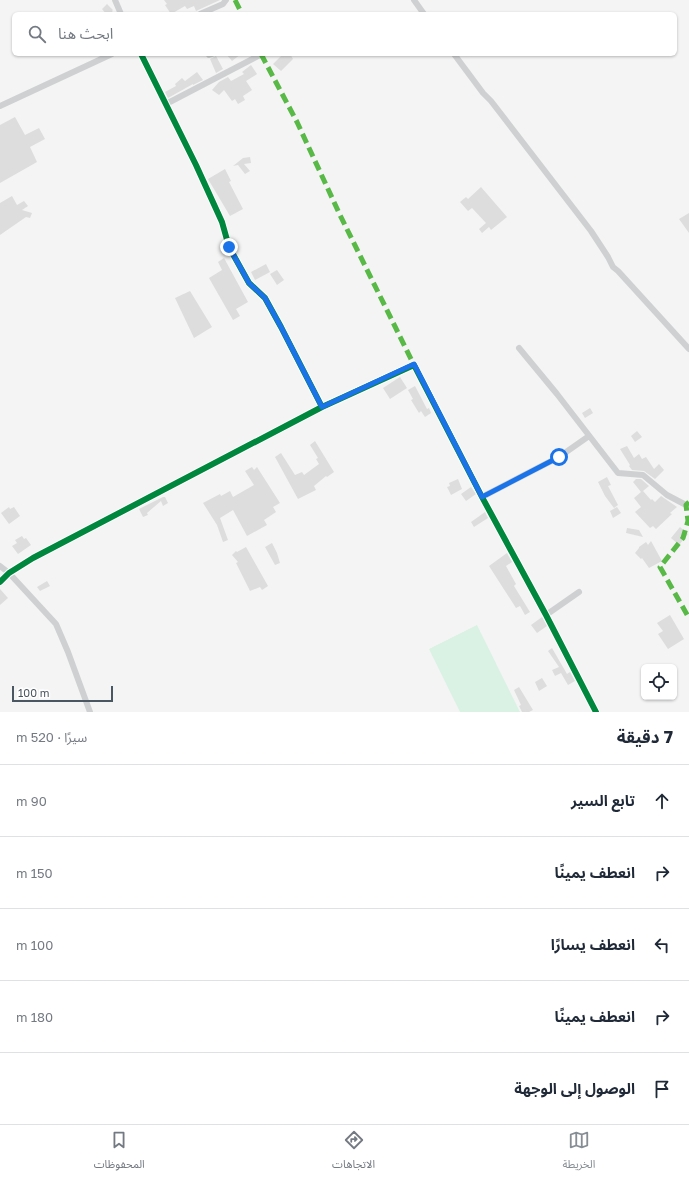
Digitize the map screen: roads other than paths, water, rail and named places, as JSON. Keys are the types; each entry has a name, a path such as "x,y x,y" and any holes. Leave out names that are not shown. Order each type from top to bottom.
{"street":[{"path":"115,0 120,12"},
{"path":"205,12 224,4 226,0"},
{"path":"414,0 423,12"},
{"path":"0,106 108,56"},
{"path":"142,56 222,222 229,247 249,283 265,298 322,407"},
{"path":"166,104 258,56"},
{"path":"455,56 483,94 491,101 591,231 613,267 689,349"},
{"path":"519,348 557,394 618,474 641,474 667,495 686,505"},
{"path":"0,582 9,573 33,558 322,407 414,364 482,497 546,615 596,712"},
{"path":"482,497 559,457 589,436"},
{"path":"0,566 9,573 56,624 90,712"},
{"path":"546,615 579,592"}]}
